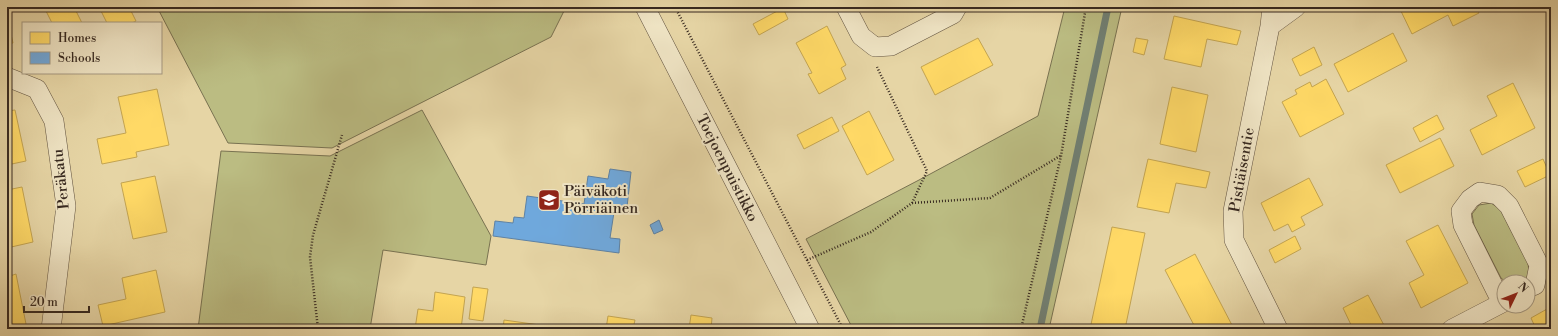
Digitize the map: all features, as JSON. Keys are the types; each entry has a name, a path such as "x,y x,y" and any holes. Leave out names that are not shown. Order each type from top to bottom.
{"street":[{"name":"Toejoenpuistikko","path":"645,7 810,329"},
{"path":"847,7 861,36 875,47 891,46 954,14 957,7"},
{"name":"Pistiäisentie","path":"1272,7 1270,26 1233,211 1234,240 1278,329"},
{"path":"1270,26 1296,7"},
{"name":"Peräkatu","path":"7,77 37,89 54,121 66,206 51,329"},
{"path":"1496,289 1463,225 1461,211 1470,199 1480,192 1498,195 1509,206 1539,265 1536,280"},
{"path":"1452,329 1496,306"}],"path":[{"path":"675,7 843,329"},
{"path":"1021,329 1061,156 1086,7"},
{"path":"807,260 871,232 912,203 927,171 861,36"},
{"path":"318,329 310,257 313,235 342,136"},
{"path":"912,203 990,198 1061,156"}],"green space":[{"path":"157,7 566,7 551,37 332,148 228,143"},
{"path":"1065,7 1122,7 1049,329 853,329 806,239 1038,116"},
{"path":"422,110 491,236 486,265 383,250 370,329 198,329 221,151 330,156"},
{"path":"1491,203 1500,209 1528,262 1529,274 1499,274 1474,225 1472,214 1479,205"}],"building: Homes":[{"path":"44,7 74,7 82,22 52,22"},
{"path":"99,7 129,7 136,21 134,22 106,22"},
{"path":"1399,7 1476,7 1479,13 1453,26 1448,15 1412,34"},
{"path":"783,8 788,19 759,35 753,24"},
{"path":"1174,16 1241,31 1237,45 1207,39 1201,67 1164,59"},
{"path":"7,17 13,43 7,44"},
{"path":"827,26 846,65 841,68 846,79 819,94 808,74 812,73 796,43"},
{"path":"1393,33 1407,61 1348,92 1334,64"},
{"path":"978,38 993,65 935,95 921,67"},
{"path":"1136,38 1148,40 1144,55 1133,52"},
{"path":"1314,47 1322,65 1300,76 1292,59"},
{"path":"1326,79 1344,114 1300,137 1282,102 1297,94 1295,90 1310,82 1312,87"},
{"path":"1513,83 1535,128 1482,155 1470,130 1497,116 1487,96"},
{"path":"1172,87 1208,95 1196,152 1160,144"},
{"path":"157,89 169,145 136,152 137,157 102,164 97,139 126,133 118,97"},
{"path":"15,110 26,161 7,165 7,111"},
{"path":"869,111 894,160 867,175 842,126"},
{"path":"1437,115 1444,129 1420,142 1413,128"},
{"path":"832,117 839,131 804,149 797,135"},
{"path":"1440,138 1454,166 1400,193 1386,165"},
{"path":"1148,159 1210,172 1206,188 1176,183 1169,213 1137,207"},
{"path":"1543,159 1550,175 1525,187 1517,171"},
{"path":"155,176 167,232 133,239 121,183"},
{"path":"1309,178 1323,205 1301,217 1305,225 1292,232 1288,224 1274,231 1261,203"},
{"path":"22,187 33,242 7,248 7,190"},
{"path":"1438,225 1468,283 1421,308 1409,283 1424,275 1406,241"},
{"path":"1112,227 1145,233 1125,329 1090,329"},
{"path":"1295,236 1301,249 1275,263 1269,250"},
{"path":"1195,254 1234,329 1196,329 1165,270"},
{"path":"156,270 165,312 103,326 98,305 126,299 122,278"},
{"path":"16,274 27,329 7,329 7,277"},
{"path":"473,287 488,289 483,321 469,319"},
{"path":"435,292 465,297 461,329 415,329 418,309 433,311"},
{"path":"1368,295 1386,329 1353,329 1343,308"},
{"path":"1547,309 1551,317 1551,329 1536,329 1531,318"},
{"path":"691,315 712,318 711,329 689,329"},
{"path":"608,316 635,320 633,329 606,329"},
{"path":"504,320 547,326 547,329 503,329"}],"building: Schools":[{"path":"610,169 631,172 627,207 615,206 610,238 620,239 619,253 493,236 495,221 513,223 514,217 524,218 527,196 584,204 588,176 608,179"},
{"path":"659,220 663,230 654,234 650,225"}],"waterway":[{"path":"1040,329 1108,7"}],"place":[{"name":"Päiväkoti Pörriäinen","path":"549,200"}]}
